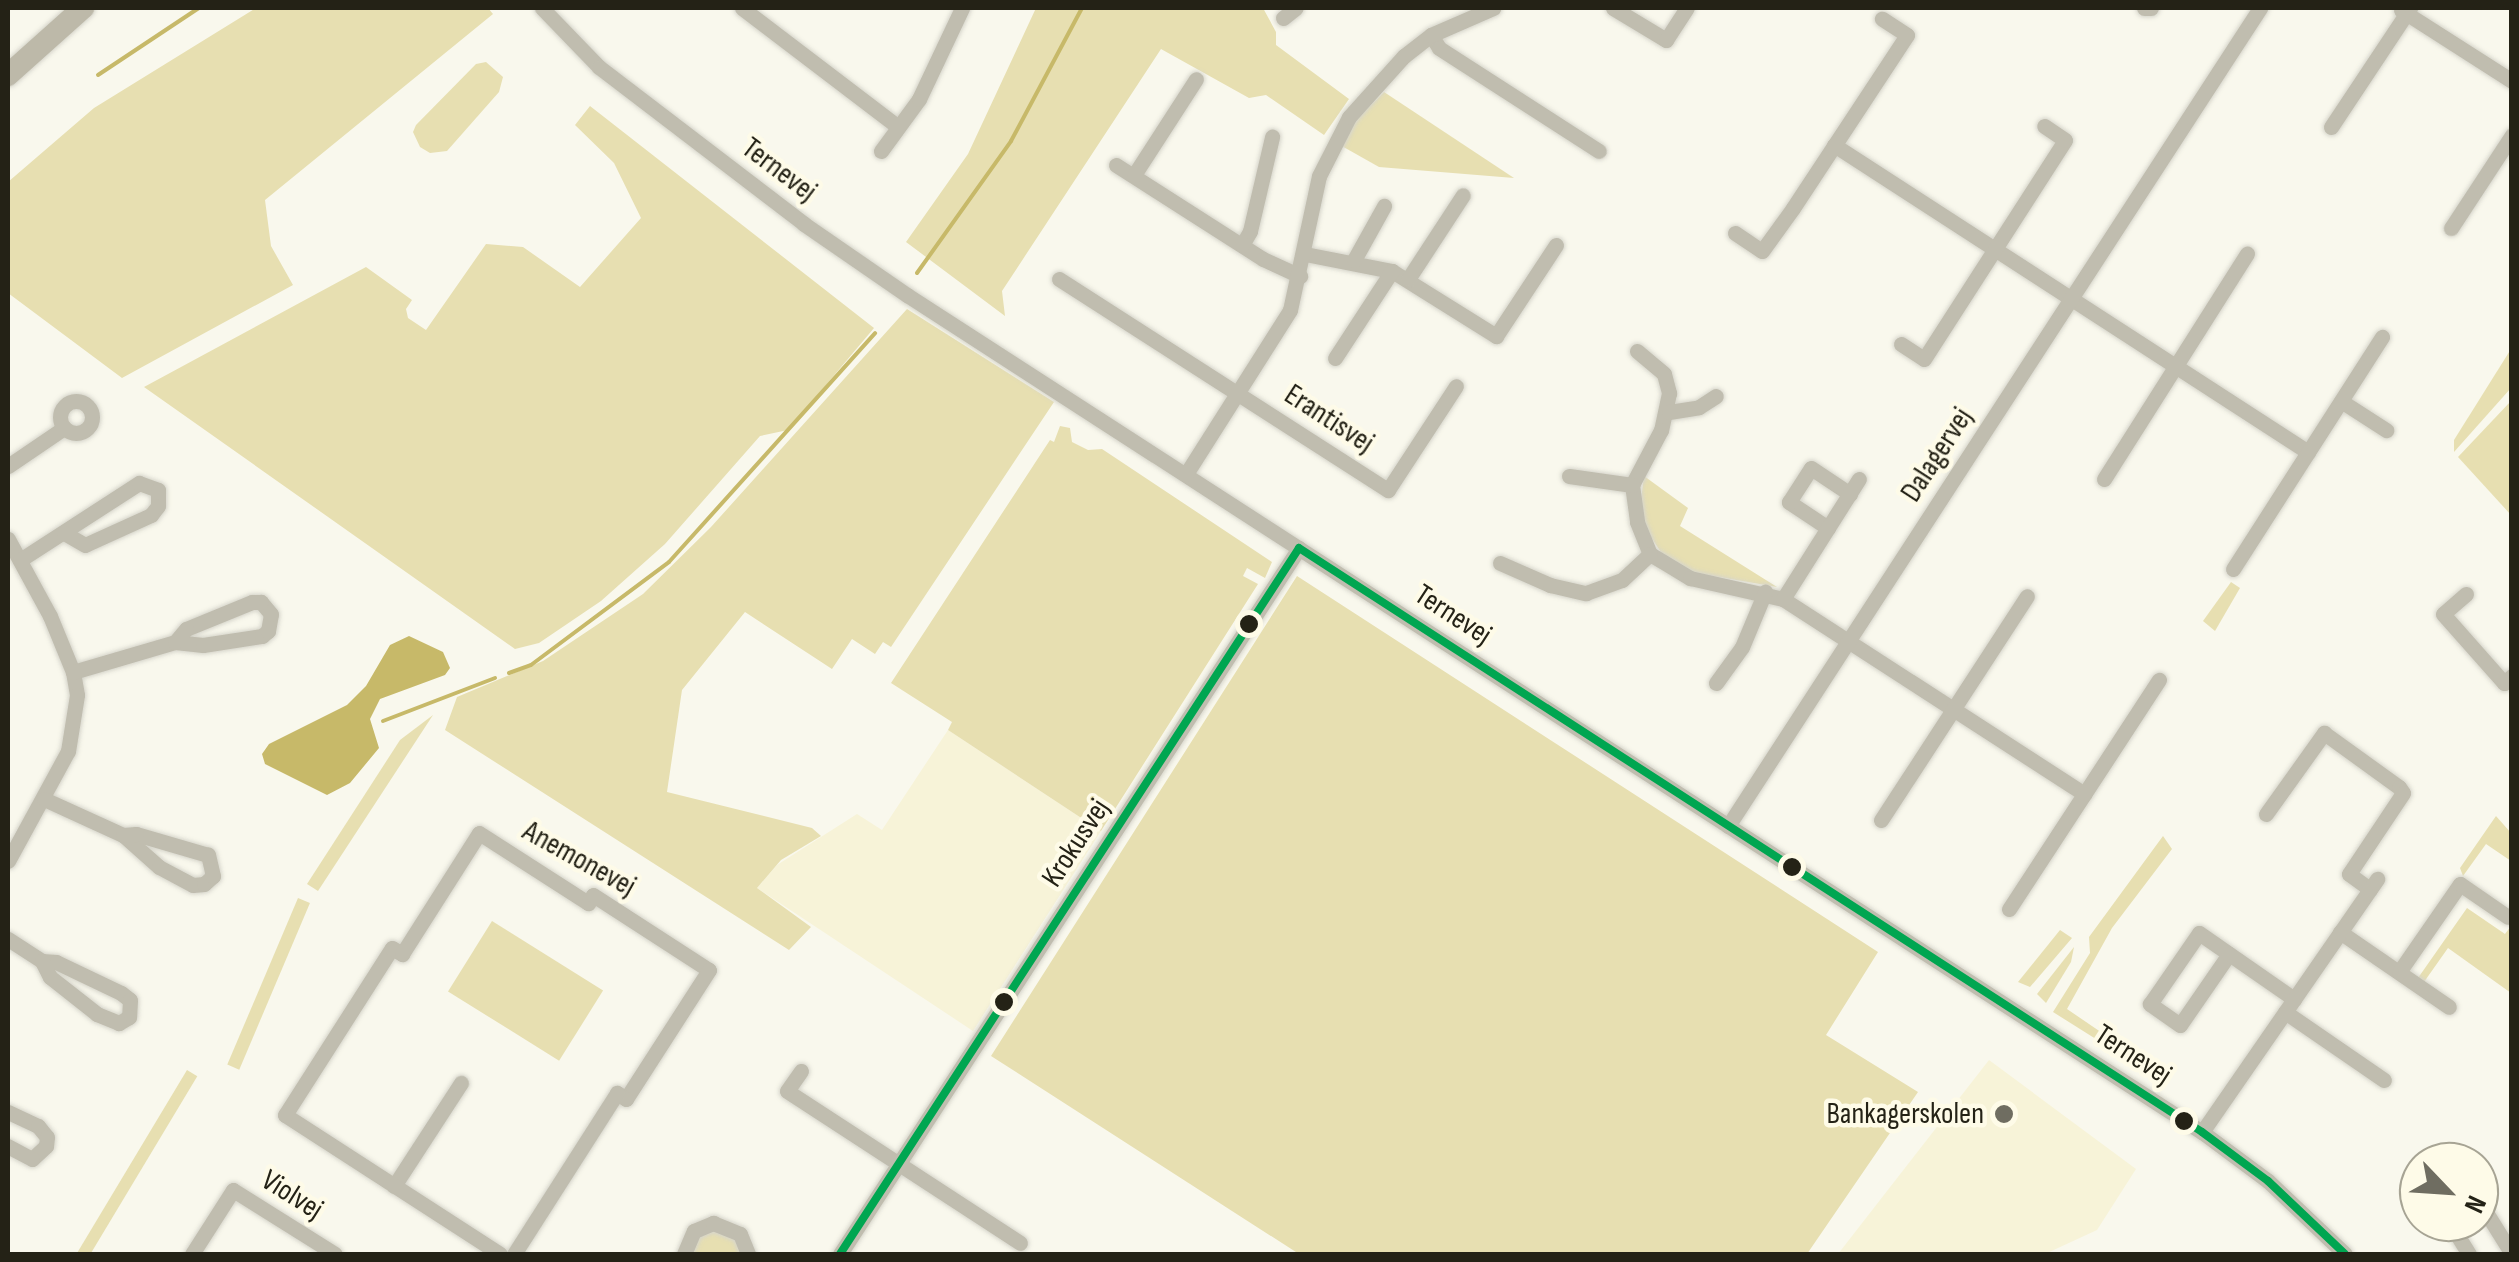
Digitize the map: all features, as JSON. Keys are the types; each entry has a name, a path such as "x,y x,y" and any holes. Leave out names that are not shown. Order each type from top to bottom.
{"highway":[{"path":"8,75 83,8"}],"street":[{"name":"Ternevej","path":"542,8 600,67 804,224 2202,1132 2268,1181 2344,1254"},
{"path":"742,8 898,127"},
{"path":"881,151 919,99 962,8"},
{"path":"1438,8 1447,24"},
{"name":"Erantisvej","path":"1186,474 1290,310 1319,176 1330,147 1382,80 1431,35 1447,24 1492,8"},
{"path":"1613,8 1666,40 1687,8"},
{"name":"Dalagervej","path":"1728,826 2260,8"},
{"path":"2331,127 2404,9 2512,81"},
{"path":"1734,233 1762,251 1907,35 1882,18"},
{"path":"1431,35 1439,48 1599,151"},
{"path":"1134,176 1196,80"},
{"path":"1901,344 1924,359 2066,140 2044,126"},
{"path":"2451,228 2512,134"},
{"path":"1242,244 1250,230 1272,137"},
{"path":"1834,144 2308,452"},
{"path":"1116,164 1300,276"},
{"path":"1408,279 1463,195"},
{"path":"1354,260 1384,206"},
{"path":"1305,254 1392,270 1496,336 1556,245"},
{"path":"2104,479 2247,254"},
{"name":"Erantisvej","path":"1336,358 1392,270"},
{"name":"Erantisvej","path":"1059,280 1388,490 1456,386"},
{"path":"2233,569 2382,337"},
{"path":"1638,352 1664,374 1669,412 1632,485 1637,522 1650,554 1690,578 1783,599 2084,794"},
{"path":"1669,412 1699,407 1716,396"},
{"path":"2341,401 2386,430"},
{"path":"8,466 64,428"},
{"name":"Dalagervej","path":"1783,599 1855,487 1812,468 1789,502 1828,528"},
{"path":"1570,476 1632,485"},
{"path":"20,560 139,483 158,490 158,506 150,515 85,545 64,533"},
{"path":"8,538 74,672 76,719 68,750 8,861"},
{"name":"Krokusvej","path":"840,1254 1299,548"},
{"path":"1500,563 1550,585 1586,594 1622,580 1650,554"},
{"path":"1716,683 1742,647 1764,592"},
{"path":"2466,594 2443,614 2504,683 2512,676"},
{"path":"1880,820 2027,596"},
{"path":"74,672 175,642 202,646 262,636 268,631 270,614 261,602 252,602 186,629 175,642"},
{"path":"2009,908 2159,680"},
{"path":"2202,1132 2374,884 2349,874 2404,793 2324,733 2266,814"},
{"path":"44,799 123,836 159,867 193,885 204,884 213,876 208,855 136,834 123,836"},
{"name":"Anemonevej","path":"500,1254 285,1115 392,948 402,954 479,833 588,902 593,895 709,970 626,1099 617,1093 514,1254"},
{"path":"2399,972 2460,884 2508,918"},
{"path":"2340,932 2448,1006"},
{"path":"2228,954 2180,1024 2150,1004 2198,933 2228,954 2384,1080"},
{"path":"8,939 42,961 56,962 120,993 130,1000 129,1017 119,1023 97,1014 50,976 42,961"},
{"path":"801,1071 787,1091 1020,1244"},
{"path":"394,1186 462,1083"},
{"path":"8,1112 38,1126 46,1137 46,1146 32,1158 8,1146"},
{"name":"Violvej","path":"192,1254 233,1190 335,1254"},
{"path":"684,1254 694,1231 713,1223 740,1234 748,1254"}],"shaded area":[{"path":"256,8 488,8 493,14 265,200 271,246 293,285 122,378 8,293 8,182 94,108"},
{"path":"1036,8 1263,8 1276,32 1276,45 1349,99 1324,135 1266,95 1249,98 1161,49 1002,291 1005,316 906,242 968,154"},
{"path":"486,62 503,77 499,92 447,151 430,153 420,147 413,132 416,125 476,64"},
{"path":"1384,92 1514,178 1379,167 1340,145 1350,126"},
{"path":"590,106 874,328 788,430 760,436 665,544 601,601 539,643 515,649 144,387 366,267 412,300 406,309 408,318 426,330 486,244 523,247 580,287 641,218 614,163 575,125"},
{"path":"907,309 1054,402 891,647 883,642 875,654 852,639 832,669 745,612 682,690 667,792 812,828 821,836 781,860 757,888 811,927 789,950 445,730 457,697 543,661 643,594 711,527"},
{"path":"2511,349 2511,388 2454,452 2454,440"},
{"path":"2511,401 2511,515 2458,457"},
{"path":"1060,426 1070,428 1072,442 1088,450 1102,449 1272,562 1265,578 1247,568 1243,576 1258,584 1101,831 948,730 952,722 891,683 1050,440 1054,442"},
{"path":"1644,476 1688,508 1680,526 1777,587 1690,572 1664,557 1651,537 1640,507"},
{"path":"1297,576 1878,952 1826,1035 1918,1092 1807,1254 1299,1254 991,1056"},
{"path":"2231,582 2240,588 2215,631 2203,621"},
{"path":"409,636 443,652 450,668 445,675 380,699 370,719 379,748 350,783 327,795 265,764 262,754 269,744 347,705 366,686 390,645"},
{"path":"433,715 318,891 307,884 400,740"},
{"path":"948,730 1101,831 973,1031 757,888 777,865 857,814 882,830"},
{"path":"2496,816 2511,833 2511,861 2486,844 2463,876 2460,868"},
{"path":"2163,836 2172,849 2112,928 2067,1009 2111,1039 2107,1046 2053,1012 2090,953 2089,937"},
{"path":"298,898 310,903 239,1070 227,1065"},
{"path":"2467,908 2505,934 2511,926 2511,993 2448,948 2424,982 2418,978"},
{"path":"492,921 603,990 559,1061 448,991"},
{"path":"2060,930 2072,938 2030,987 2018,982"},
{"path":"2074,947 2071,962 2046,1003 2037,994"},
{"name":"Bankagerskolen","path":"1989,1060 2136,1169 2097,1230 2045,1254 1838,1254"},
{"path":"187,1070 197,1076 90,1254 76,1254"},
{"path":"714,1228 731,1233 743,1254 690,1254 698,1235"}],"waterway":[{"path":"98,75 199,8"},
{"path":"917,273 1011,141 1082,8"},
{"path":"509,673 531,665 669,562 875,333"},
{"path":"383,721 495,678"}],"transit line":[{"path":"840,1254 1299,548 2202,1132 2268,1181 2345,1254"}],"place":[{"name":"Bankagerskolen","path":"2004,1114"}]}
